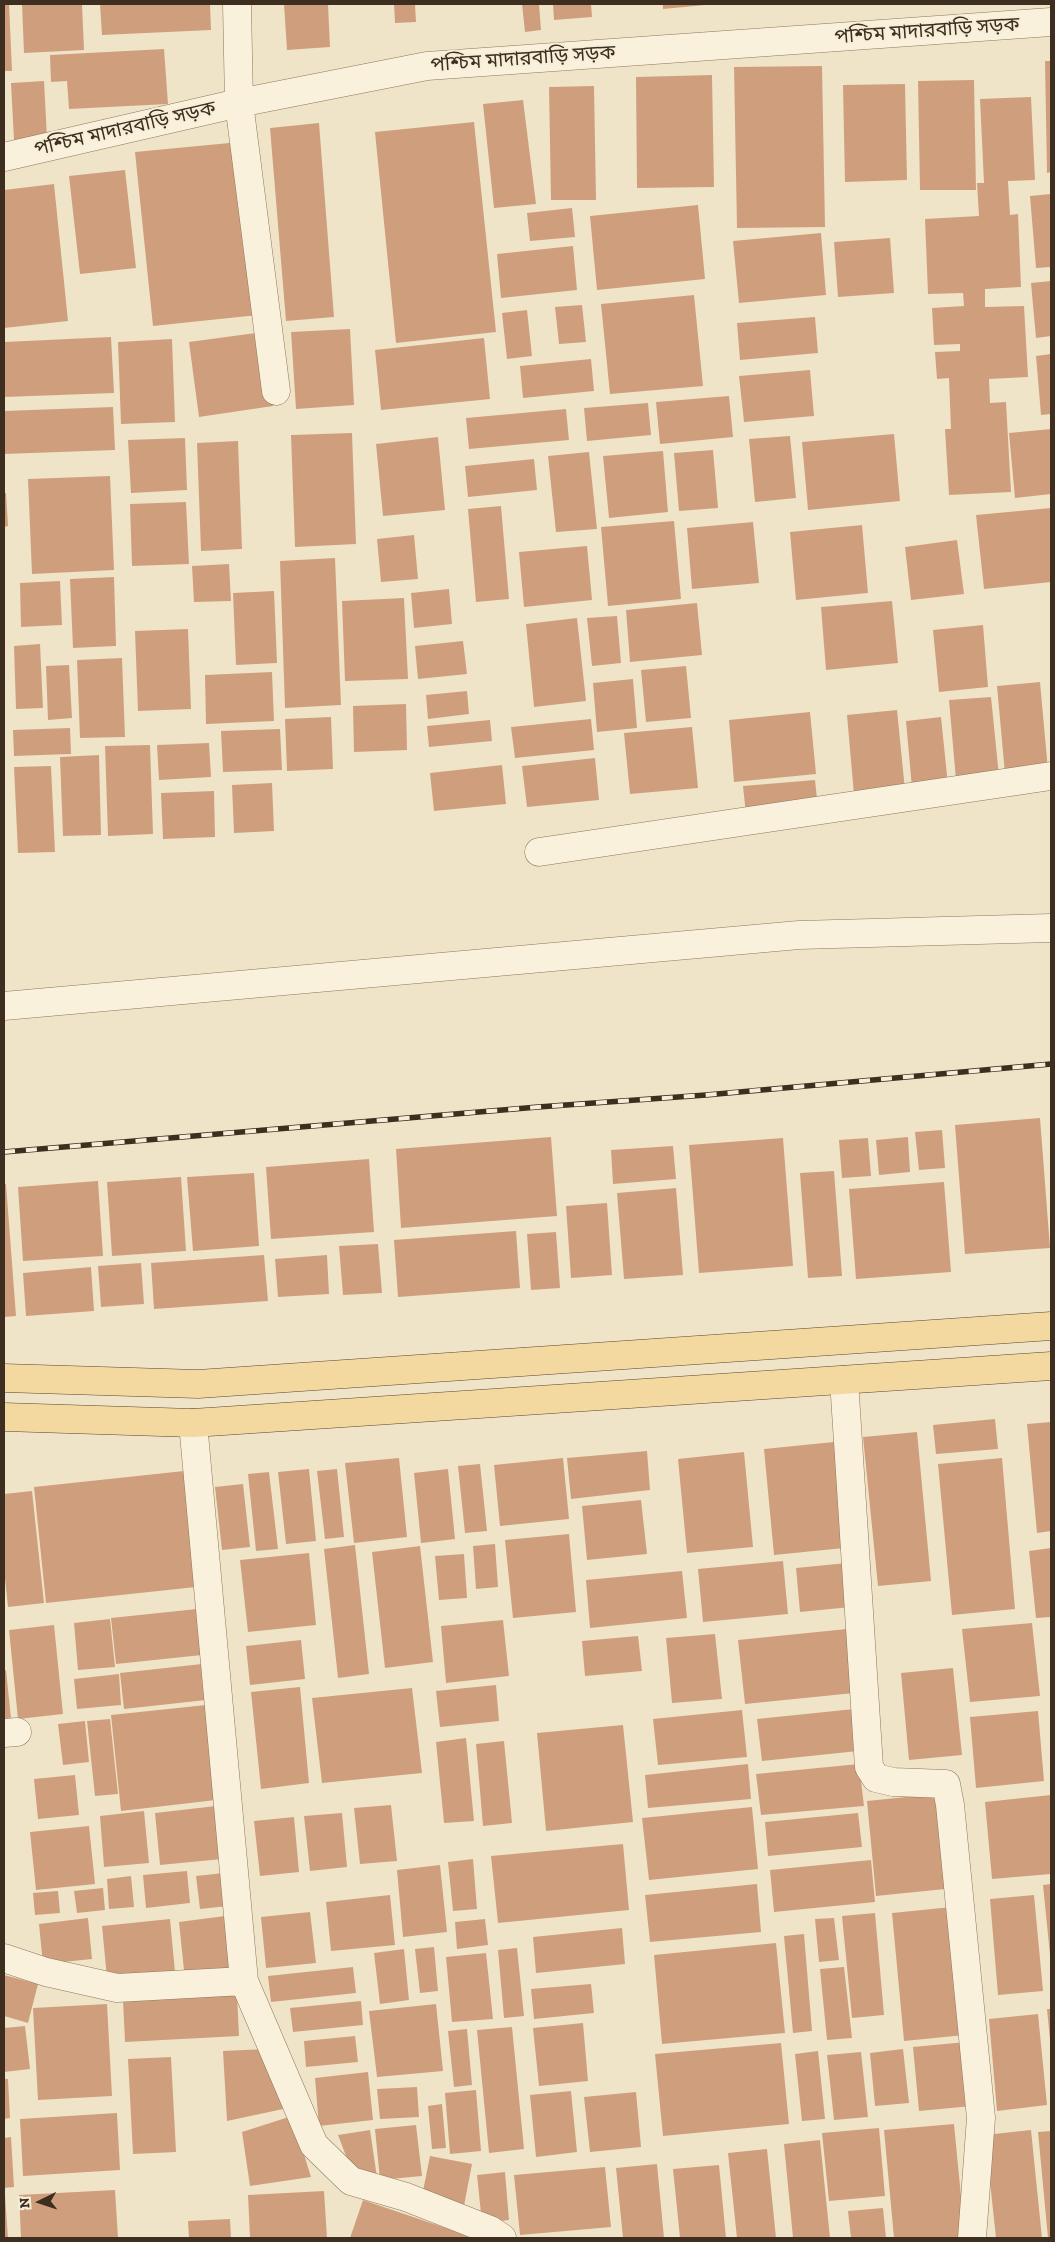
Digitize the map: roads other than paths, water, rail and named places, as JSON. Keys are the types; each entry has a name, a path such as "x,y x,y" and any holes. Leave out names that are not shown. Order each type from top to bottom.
{"main road":[{"path":"4,1378 198,1384 1051,1326"},
{"path":"4,1418 193,1424 1051,1366"}],"street":[{"path":"237,4 239,103 276,391"},
{"name":"পশ্চিম মাদারবাড়ি সড়ক","path":"4,157 239,103 427,66 1051,22"},
{"path":"539,852 1051,776"},
{"path":"4,1006 799,936 1051,928"},
{"path":"844,1380 869,1767 876,1778 893,1782 946,1784 950,1805 981,2118 972,2238"},
{"path":"193,1424 244,1980 314,2145 352,2181 406,2197 490,2230 502,2238"},
{"path":"4,1958 46,1972 117,1988 244,1980"}],"railway":[{"path":"4,1152 538,1107 706,1095 1051,1064"}]}
